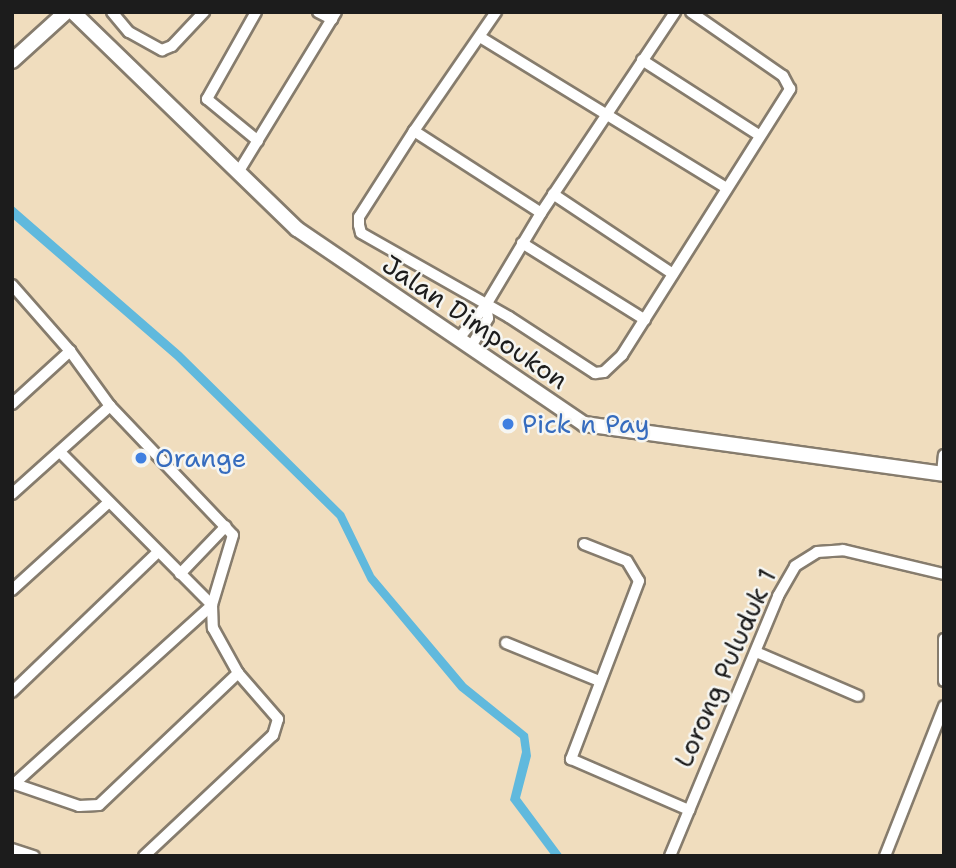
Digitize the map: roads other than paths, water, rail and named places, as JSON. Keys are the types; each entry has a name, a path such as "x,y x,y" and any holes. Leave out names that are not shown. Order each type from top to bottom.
{"street":[{"path":"12,61 66,12"},
{"name":"Jalan Dimpoukon","path":"73,12 315,243 466,341 584,424 943,473"},
{"path":"112,12 130,32 162,50 172,46 204,12"},
{"path":"256,12 207,99 258,141"},
{"path":"239,171 334,16 318,12"},
{"path":"496,12 359,217 361,233 486,305 595,373 604,372 622,355 786,96 789,83 691,12"},
{"path":"466,341 488,318 486,305 553,194 642,60 667,14"},
{"path":"480,37 726,188"},
{"path":"642,60 759,135"},
{"path":"414,131 541,213"},
{"path":"553,194 673,274"},
{"path":"523,243 645,320"},
{"path":"12,285 70,351 110,406 226,526 233,544 212,605 213,628 239,673 278,719 273,735 144,856"},
{"path":"12,404 70,351"},
{"path":"12,494 110,406"},
{"path":"60,452 212,605"},
{"path":"943,473 944,455"},
{"path":"12,590 109,502"},
{"path":"180,574 226,526"},
{"path":"584,544 627,561 639,581 571,755 574,764 689,810"},
{"name":"Lorong Puluduk 1","path":"670,856 795,566 817,552 843,551 944,574"},
{"path":"12,692 158,552"},
{"path":"212,605 13,784 79,806 99,805 239,673"},
{"path":"944,639 944,681"},
{"path":"506,643 599,681"},
{"path":"756,652 859,696"},
{"path":"885,856 944,706"},
{"path":"18,852 34,856"}],"water":[{"path":"12,205 181,352 344,513 374,575 466,684 528,734 531,756 520,798 563,856 552,856 510,800 522,752 520,738 459,690 368,581 337,518 175,359 12,218"}],"place":[{"name":"Pick n Pay","path":"508,424"},
{"name":"Orange","path":"141,458"}]}
